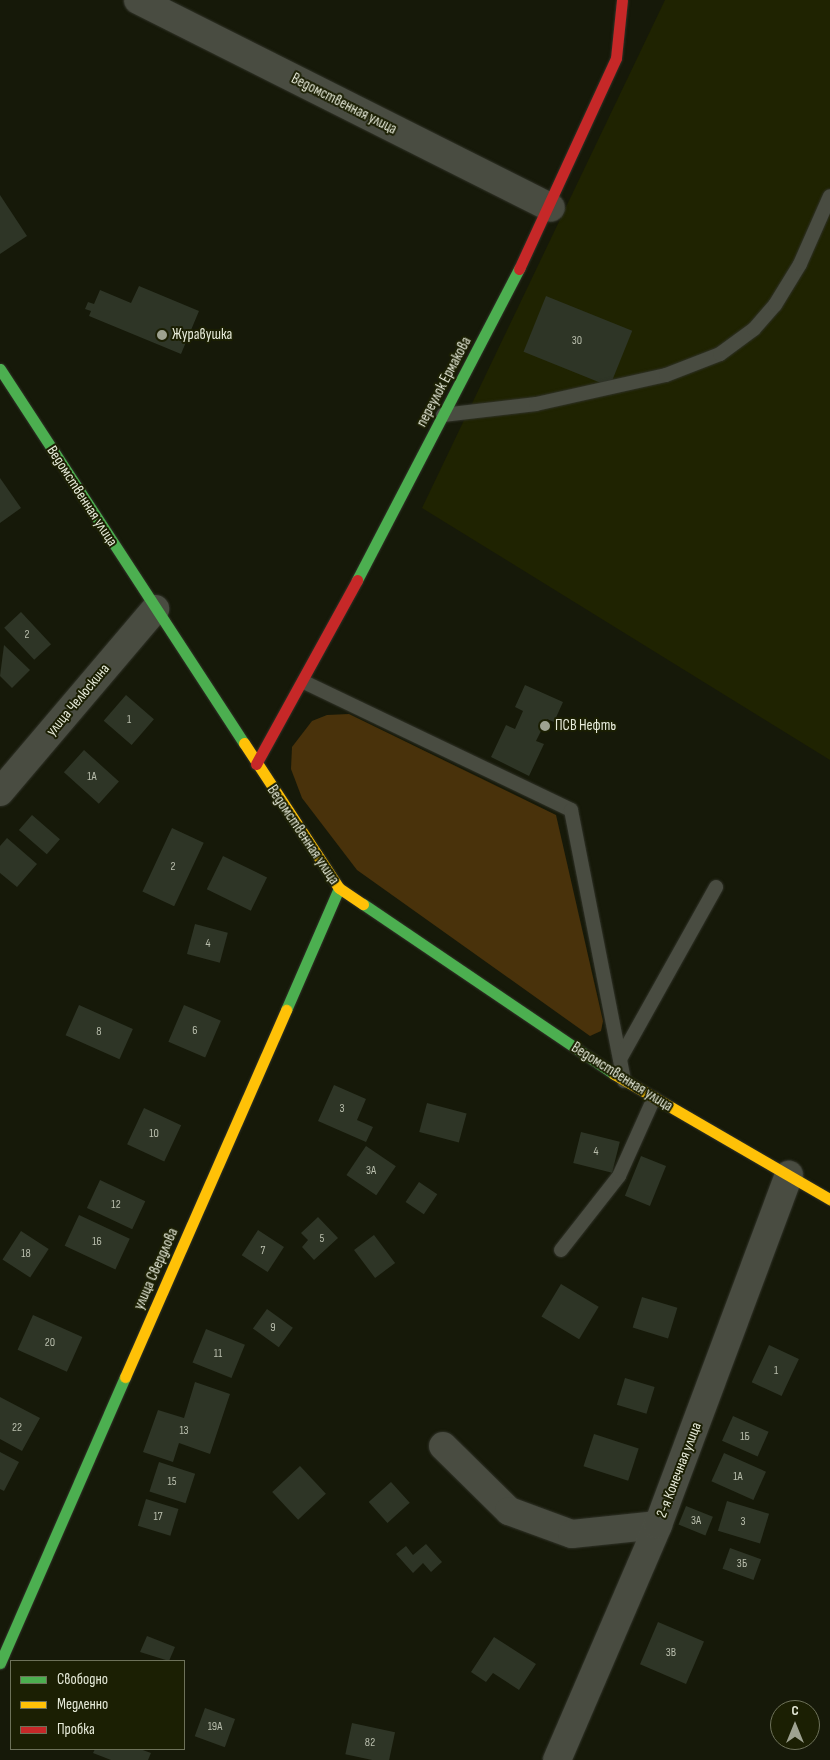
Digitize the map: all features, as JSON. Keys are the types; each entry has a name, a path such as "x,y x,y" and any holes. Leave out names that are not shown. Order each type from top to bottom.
{"street":[{"name":"Ведомственная улица","path":"138,0 551,208"},
{"name":"переулок Ермакова","path":"256,764 304,682 551,208 616,58 622,0"},
{"name":"Ведомственная улица","path":"0,369 256,764 339,888 624,1081 830,1199"},
{"name":"улица Челюскина","path":"0,792 155,608"},
{"name":"улица Свердлова","path":"0,1663 339,888"},
{"name":"2-я Конечная улица","path":"557,1760 658,1525 789,1175"},
{"path":"444,1446 509,1511 572,1534 658,1525"}],"lane":[{"path":"443,416 536,404 666,375 720,354 754,329 775,305 800,264 830,196"},
{"path":"304,682 571,810 624,1081"},
{"path":"620,1059 716,887"},
{"path":"561,1250 619,1176 654,1098"}],"shaded area":[{"path":"665,0 830,0 830,760 422,508"},
{"path":"349,714 556,815 603,1021 601,1031 590,1036 357,870 302,798 291,769 292,747 312,721 327,715"}],"building":[{"path":"0,195 27,236 0,254"},
{"name":"Журавушка","path":"139,286 199,311 181,354 89,316 91,311 85,309 88,302 94,304 100,290 131,303"},
{"path":"546,296 632,331 610,386 524,352"},
{"path":"0,478 21,508 0,523"},
{"path":"21,612 51,644 34,660 4,628"},
{"path":"4,645 30,670 12,688 0,676"},
{"path":"525,685 563,702 554,722 547,719 536,741 544,744 529,776 491,757 506,725 515,729 523,711 515,707"},
{"path":"126,695 154,719 132,745 104,721"},
{"path":"84,750 119,781 99,804 64,772"},
{"path":"32,815 60,839 47,854 19,830"},
{"path":"172,828 204,843 174,906 142,891"},
{"path":"7,838 37,864 17,887 0,873 0,846"},
{"path":"223,856 267,877 251,911 207,889"},
{"path":"195,924 228,933 220,963 187,954"},
{"path":"79,1005 133,1029 119,1059 66,1035"},
{"path":"184,1005 221,1021 205,1057 168,1042"},
{"path":"334,1085 366,1099 357,1120 373,1127 366,1142 318,1121"},
{"path":"427,1103 467,1114 459,1143 419,1132"},
{"path":"144,1108 181,1125 164,1162 127,1144"},
{"path":"581,1132 620,1142 612,1173 573,1163"},
{"path":"366,1146 396,1166 376,1195 346,1175"},
{"path":"641,1156 666,1166 650,1206 625,1196"},
{"path":"100,1180 145,1201 132,1229 87,1208"},
{"path":"419,1182 437,1194 424,1214 406,1202"},
{"path":"79,1215 130,1239 115,1269 65,1246"},
{"path":"318,1217 338,1238 314,1260 302,1247 308,1240 301,1233"},
{"path":"258,1230 284,1247 268,1272 242,1255"},
{"path":"21,1231 49,1249 30,1277 2,1260"},
{"path":"374,1235 395,1263 375,1278 354,1250"},
{"path":"561,1284 599,1307 579,1339 541,1317"},
{"path":"642,1297 677,1308 668,1338 633,1328"},
{"path":"267,1309 293,1328 279,1347 253,1328"},
{"path":"33,1315 82,1337 67,1372 18,1350"},
{"path":"206,1329 245,1345 231,1378 193,1362"},
{"path":"769,1345 799,1359 782,1396 752,1382"},
{"path":"625,1378 655,1387 646,1414 617,1405"},
{"path":"195,1382 230,1394 210,1454 179,1443 173,1462 143,1452 158,1410 184,1418"},
{"path":"0,1397 40,1418 22,1451 0,1439"},
{"path":"733,1416 769,1432 758,1457 722,1441"},
{"path":"594,1434 639,1449 628,1481 583,1466"},
{"path":"0,1452 19,1462 4,1491 0,1489"},
{"path":"724,1453 766,1472 753,1500 711,1481"},
{"path":"159,1462 195,1474 186,1503 149,1491"},
{"path":"300,1466 326,1494 298,1520 272,1492"},
{"path":"391,1482 410,1503 387,1523 369,1502"},
{"path":"146,1499 179,1509 170,1536 138,1526"},
{"path":"727,1501 769,1514 760,1544 718,1531"},
{"path":"686,1506 713,1517 705,1535 679,1525"},
{"path":"426,1544 442,1562 431,1572 423,1563 413,1573 396,1554 406,1546 413,1555"},
{"path":"730,1548 761,1559 753,1580 722,1569"},
{"path":"658,1622 704,1642 686,1684 640,1664"},
{"path":"147,1636 175,1647 169,1660 140,1652"},
{"path":"494,1637 536,1664 519,1690 493,1673 486,1682 471,1672"},
{"path":"205,1708 235,1719 225,1747 195,1736"},
{"path":"352,1723 395,1732 389,1760 372,1760 345,1754"},
{"path":"94,1750 143,1750 151,1753 148,1760 111,1760 93,1753"}],"traffic: fast":[{"path":"357,580 519,269"},
{"path":"0,369 244,743"},
{"path":"286,1010 339,888"},
{"path":"363,904 614,1074"},
{"path":"0,1663 125,1377"}],"traffic: slow":[{"path":"244,743 339,888 363,904"},
{"path":"125,1377 286,1010"},
{"path":"614,1074 830,1199"}],"traffic: jam":[{"path":"519,269 616,58 622,0"},
{"path":"256,764 357,580"}],"place":[{"name":"Журавушка","path":"162,335"},
{"name":"ПСВ Нефть","path":"545,726"}]}
